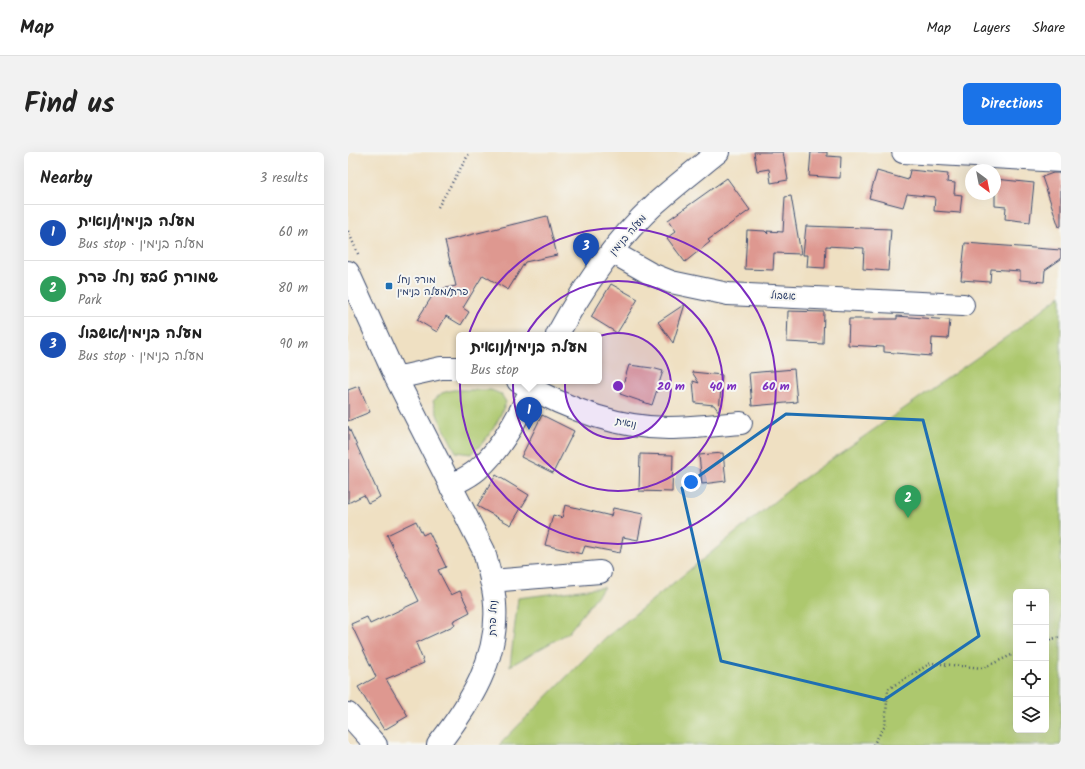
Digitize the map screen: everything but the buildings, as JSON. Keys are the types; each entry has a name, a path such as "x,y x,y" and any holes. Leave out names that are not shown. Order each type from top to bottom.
{"street":[{"name":"מעלה בנימין","path":"559,332 570,311 612,252 656,204 718,152"},
{"path":"903,152 1061,161"},
{"name":"אשבול","path":"612,252 651,274 671,282 728,294 963,305"},
{"name":"נחל פרת","path":"348,272 396,378 484,551 491,581 495,611 494,637 487,666 462,715 438,745"},
{"path":"396,378 440,368 456,368"},
{"path":"450,486 476,471 494,451 513,424 528,384"},
{"name":"נואית","path":"528,384 579,411 635,426 668,428 741,423"},
{"path":"491,581 600,572"},
{"path":"348,714 376,745"}],"path":[{"path":"438,207 470,152"},
{"path":"1049,639 1061,637"},
{"path":"874,745 885,726 888,689 931,663 983,668 1013,654"}],"highlighted area":[{"path":"786,414 923,420 979,636 884,700 721,661 682,488"}],"green space":[{"path":"1061,295 1061,745 499,745 604,639 796,484 1015,331"},
{"path":"453,390 491,390 501,394 506,402 492,431 483,443 471,454 456,452 438,417 433,401 442,393"},
{"path":"604,587 568,633 510,666 518,598"}],"place":[{"name":"מעלה בנימין/אשבול","path":"586,266"},
{"name":"מורד נחל פרת/מעלה בנימין","path":"389,286"},
{"name":"מעלה בנימין/נואית","path":"529,430"},
{"name":"שמורת טבע נחל פרת","path":"908,518"}]}
